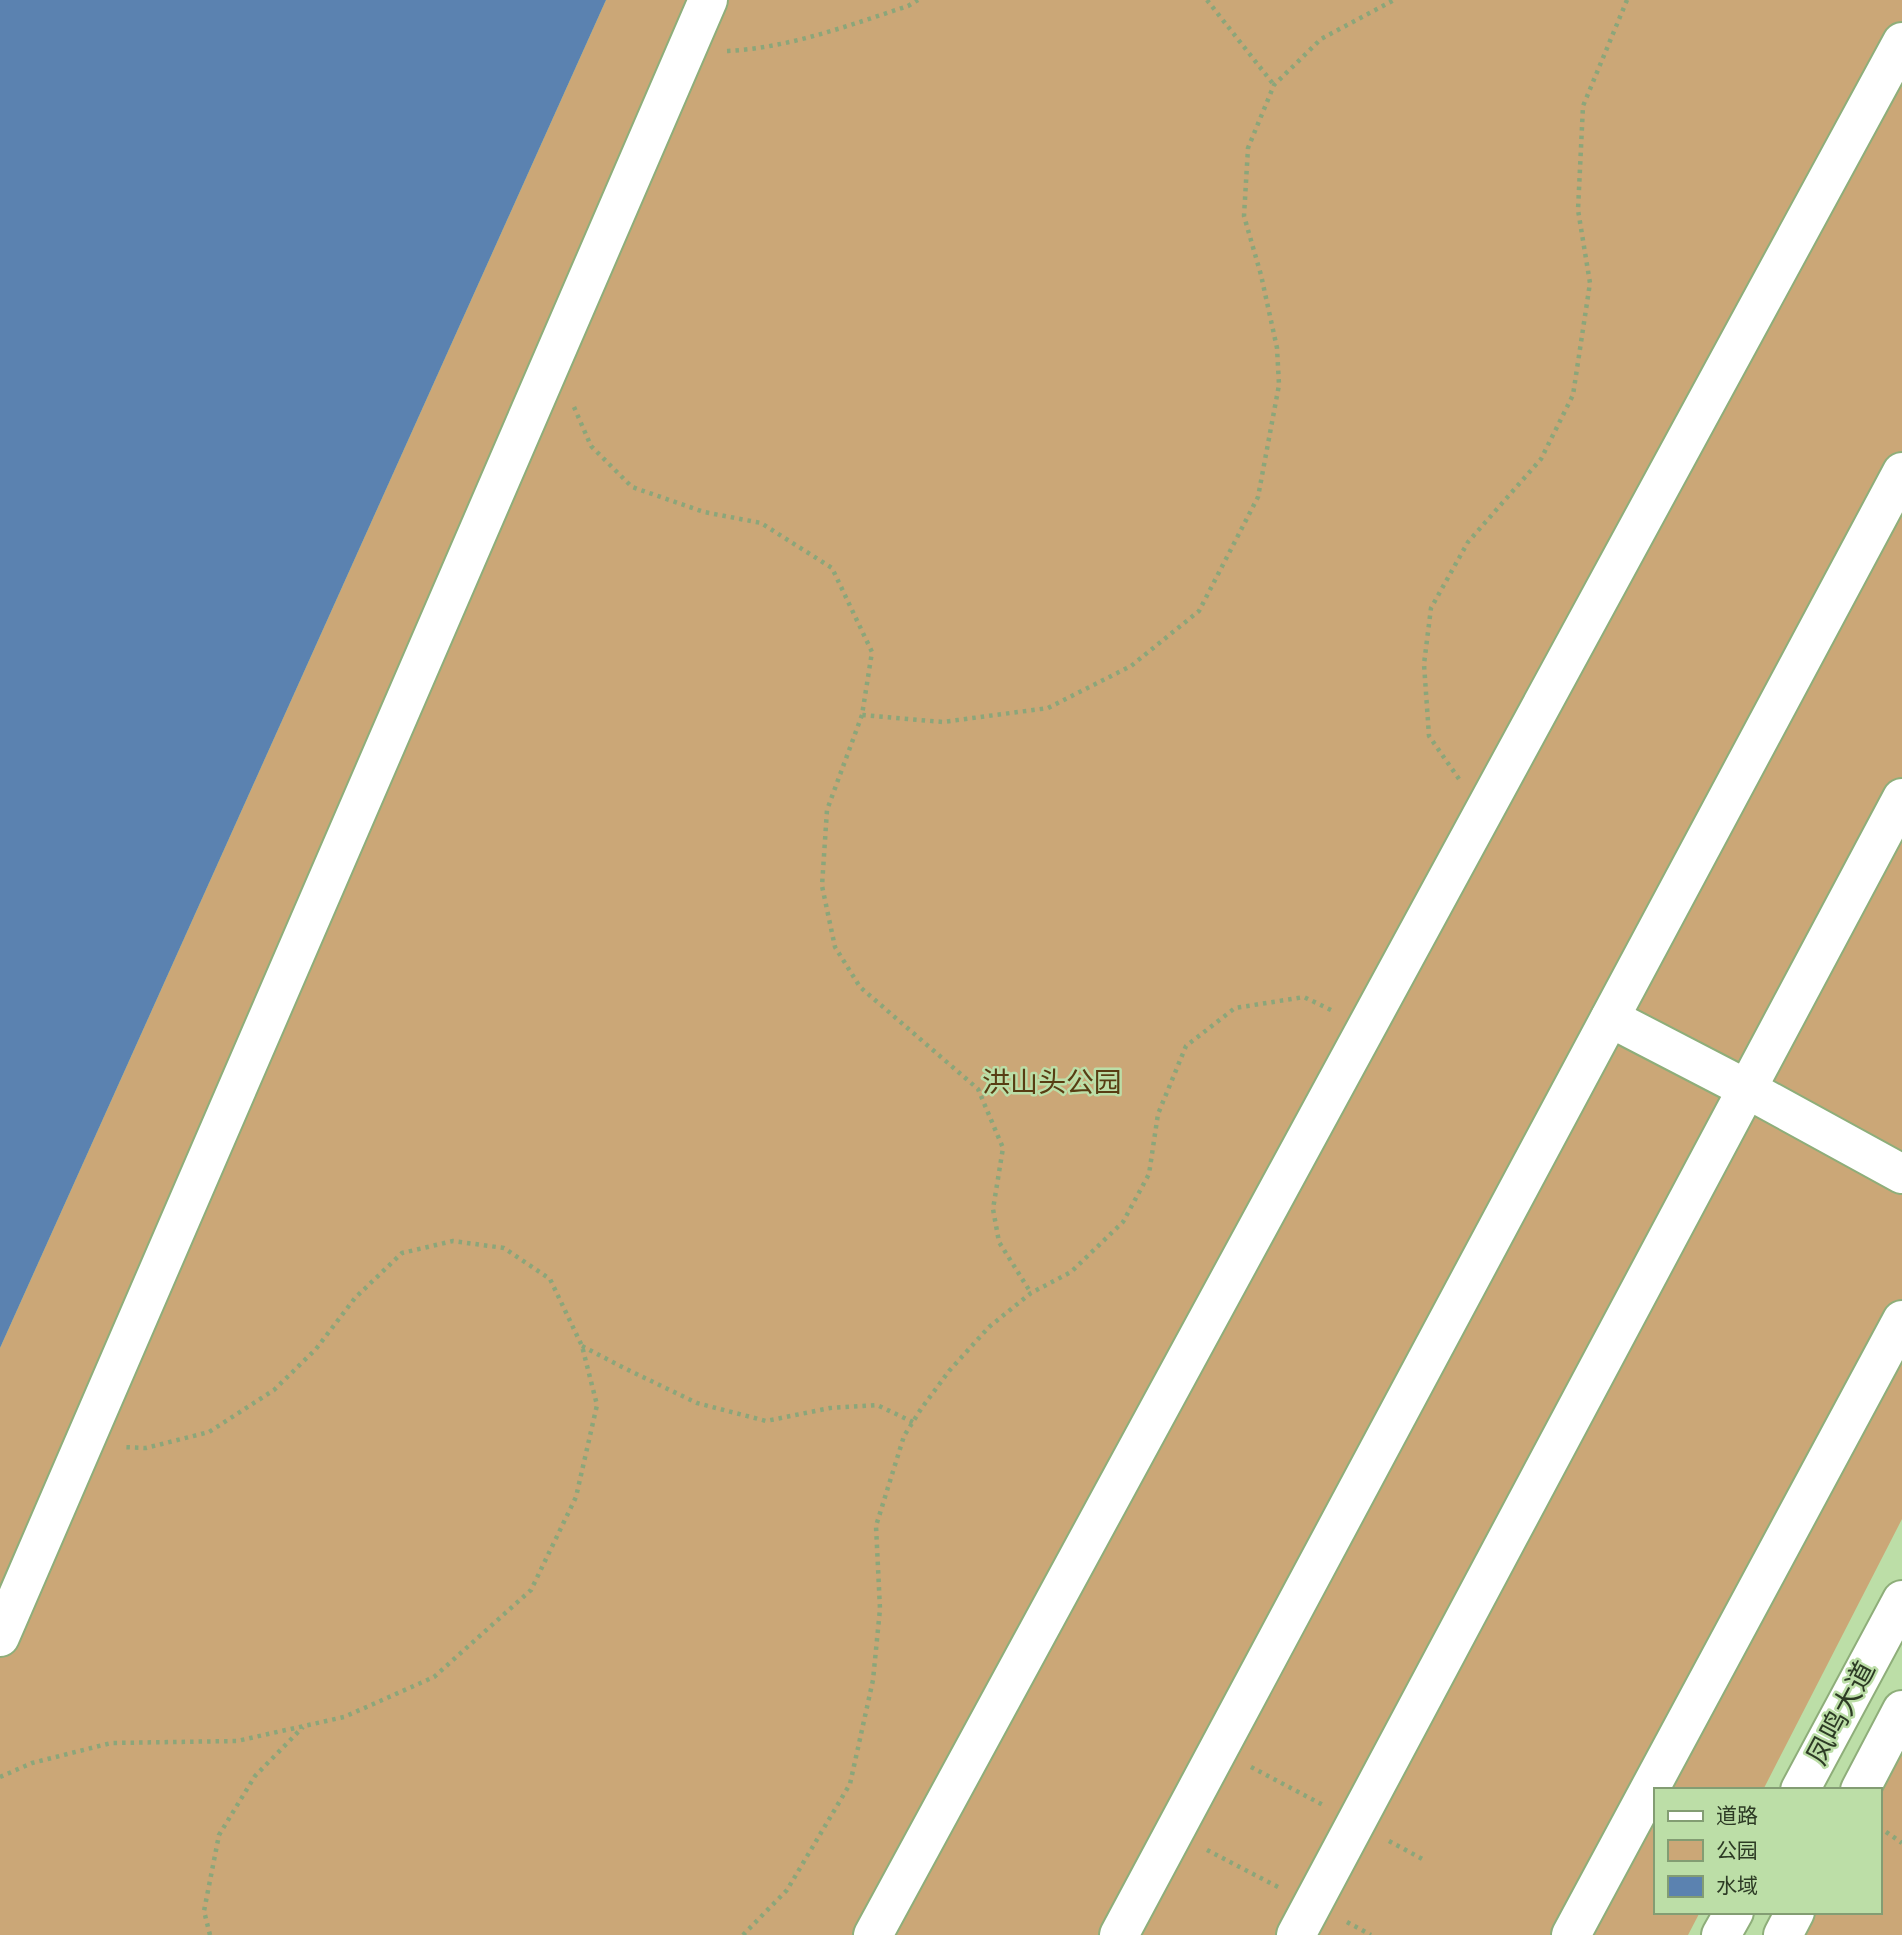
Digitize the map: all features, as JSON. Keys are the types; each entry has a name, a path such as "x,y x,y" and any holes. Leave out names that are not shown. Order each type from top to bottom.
{"street":[{"path":"0,1637 708,0"},
{"path":"873,1935 1902,41"},
{"path":"1119,1935 1902,472"},
{"path":"1304,1920 1902,798"},
{"path":"1610,1018 1889,1167"},
{"path":"1571,1935 1902,1320"},
{"name":"凤鸣大道","path":"1801,1788 1902,1600"},
{"name":"凤鸣大道","path":"1861,1788 1902,1710"},
{"path":"1721,1935 1733,1914"},
{"path":"1783,1935 1794,1914"}],"path":[{"path":"685,53 741,51 817,35 908,6 918,0"},
{"path":"1207,0 1274,85"},
{"path":"862,715 943,722 1048,708 1131,666 1199,611 1258,497 1279,385 1277,348 1261,275 1244,216 1248,148 1274,85 1321,39 1394,0"},
{"path":"1491,798 1460,780 1429,736 1424,664 1430,608 1468,542 1542,459 1573,395 1590,283 1578,209 1583,107 1627,0"},
{"path":"553,359 591,446 632,487 704,512 761,523 832,568 872,652 862,715 827,810 822,886 835,947 860,988 978,1089 1003,1148 993,1209 999,1242 1031,1293"},
{"path":"743,1935 788,1890 850,1784 873,1680 880,1609 876,1526 904,1436 913,1422 949,1371 989,1327 1031,1293 1071,1272 1123,1222 1149,1174 1158,1114 1186,1046 1236,1008 1304,997 1367,1026"},
{"path":"0,1777 32,1763 111,1743 236,1741 304,1727 344,1717 434,1677 531,1590 576,1497 597,1405 582,1346 550,1279 504,1248 453,1241 402,1254 355,1297 316,1349 274,1390 209,1432 146,1448 83,1446"},
{"path":"582,1346 696,1403 766,1421 830,1408 877,1405 913,1422"},
{"path":"210,1935 204,1911 219,1835 255,1776 304,1727"},
{"path":"1881,1828 1902,1843"},
{"path":"1174,1833 1304,1920 1371,1935"}],"green space":[{"name":"洪山头公园","path":"606,0 1902,0 1902,1519 1764,1788 1654,1788 1654,1914 1699,1914 1688,1935 0,1935 0,1348"},
{"path":"1902,1710 1902,1935 1783,1935 1794,1914 1881,1914 1880,1788"}],"water":[{"path":"0,0 606,0 0,1348"}]}
